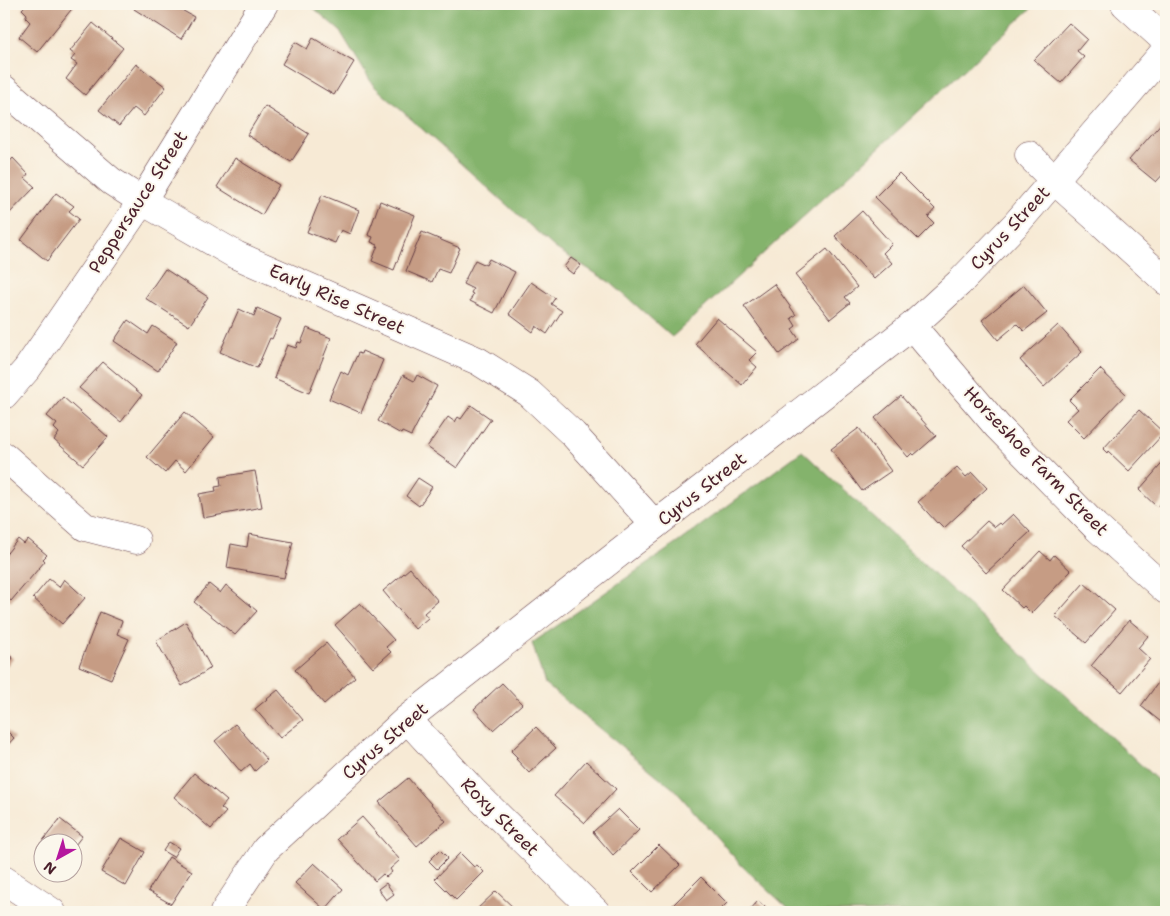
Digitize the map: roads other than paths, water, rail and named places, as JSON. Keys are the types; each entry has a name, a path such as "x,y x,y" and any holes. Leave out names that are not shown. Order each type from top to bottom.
{"street":[{"name":"Peppersauce Street","path":"4,395 27,369 142,201 264,4"},
{"path":"1125,4 1166,41"},
{"name":"Cyrus Street","path":"224,912 266,848 407,719 912,326 959,283 1016,224 1166,50"},
{"name":"Early Rise Street","path":"4,89 50,131 111,181 142,201 236,255 478,361 529,393 573,434 655,525"},
{"path":"1029,155 1166,281"},
{"name":"Horseshoe Farm Street","path":"912,326 997,426 1095,526 1166,590"},
{"path":"4,456 85,527 136,540"},
{"name":"Roxy Street","path":"407,719 484,803 596,912"},
{"path":"4,880 52,912"}]}
